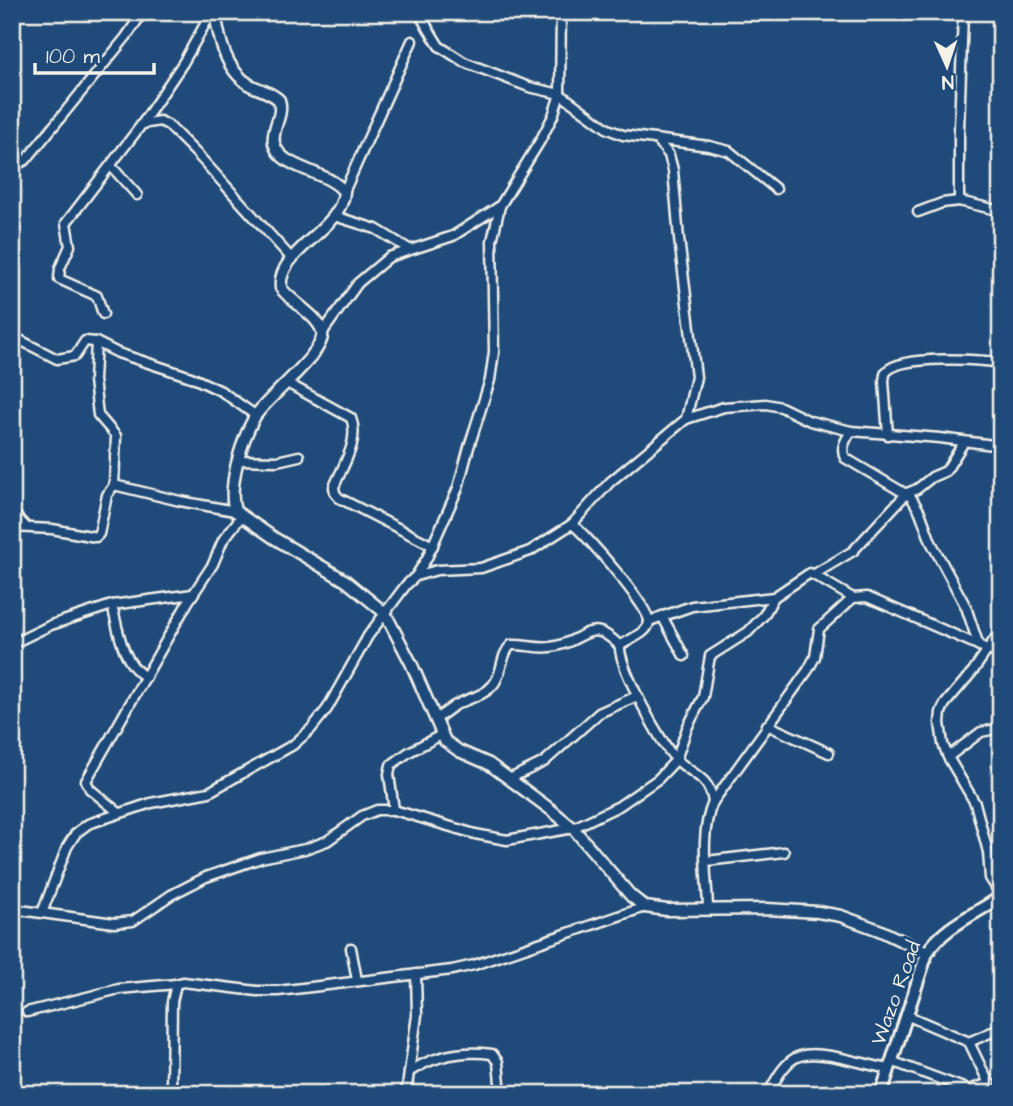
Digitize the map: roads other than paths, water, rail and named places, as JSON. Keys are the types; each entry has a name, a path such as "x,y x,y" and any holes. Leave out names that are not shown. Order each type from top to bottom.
{"main road":[{"name":"Wazo Road","path":"881,1094 927,953 935,940 1001,896"}],"street":[{"path":"12,167 26,160 126,37 143,12"},
{"path":"103,314 97,296 61,282 58,272 70,246 66,223 142,124 213,12"},
{"path":"213,12 231,66 241,78 279,100 282,109 274,141 277,149 285,159 335,182 344,192"},
{"path":"418,12 439,46 464,62 560,94 608,129 623,135 729,151 776,189"},
{"path":"42,913 67,847 76,833 88,824 151,803 209,792 293,744 311,729 327,709 368,636 406,585 416,576 433,546 458,488 493,367 492,240 500,206 540,141 553,116 560,94 562,12"},
{"path":"959,201 963,12"},
{"path":"323,332 317,322 281,288 282,274 292,259 334,216 344,199 344,192 412,41"},
{"path":"142,124 160,121 168,125 292,259"},
{"path":"657,140 669,155 673,170 687,313 696,364 694,388 686,419"},
{"path":"111,166 137,195"},
{"path":"918,212 942,203 959,201 1001,211"},
{"path":"119,813 90,789 86,781 193,594 213,564 238,514 232,489 255,415 312,354 323,332 358,283 389,257 453,236 500,206"},
{"path":"334,216 376,229 409,249"},
{"path":"12,336 57,359 75,356 85,341 96,342 118,353 191,377 221,391 255,415"},
{"path":"12,527 25,526 96,537 99,534 107,495 114,485 116,436 98,415 94,396 96,342"},
{"path":"888,435 884,381 885,373 890,369 900,365 947,359 1001,363"},
{"path":"287,383 351,418 354,426 353,442 334,486 339,498 433,546"},
{"path":"416,576 437,570 481,568 530,551 572,523 610,482 686,419 724,407 766,404 851,431 1001,446"},
{"path":"851,431 843,445 845,458 909,495 966,607 983,648"},
{"path":"813,575 853,551 909,495 932,477 946,471 964,442"},
{"path":"239,460 277,461 299,456"},
{"path":"114,485 238,514 346,581 385,613 411,663 441,735 450,746 481,759 511,778 573,828 631,896 645,907"},
{"path":"12,512 25,526"},
{"path":"572,523 583,532 636,596 649,621"},
{"path":"12,912 20,910 114,923 133,920 171,895 206,877 261,858 305,849 327,841 362,816 377,810 394,810 475,834 508,840 573,828 629,800 658,779 676,760 687,728 703,697 710,656 748,632 764,615 774,597 806,575 813,575 853,598"},
{"path":"12,644 51,625 112,605 193,594"},
{"path":"708,908 707,817 713,802 808,670 814,657 819,629 853,598 860,596 878,601 1001,655"},
{"path":"713,802 712,793 701,778 676,760 656,730 637,696 620,654 621,646 643,631 649,621 692,606 774,597"},
{"path":"112,605 127,656 138,673 146,677"},
{"path":"662,616 684,656"},
{"path":"436,719 456,705 480,696 492,687 499,676 505,651 511,645 547,648 596,630 607,633 621,646"},
{"path":"1001,630 983,648 941,712 941,734 948,757 975,803 988,852 990,877 1001,896"},
{"path":"511,778 544,762 599,713 637,696"},
{"path":"767,725 829,752"},
{"path":"948,757 981,732 1001,728"},
{"path":"394,810 389,774 391,765 441,735"},
{"path":"706,861 784,852"},
{"path":"27,1012 119,989 192,983 278,991 474,965 645,907 667,910 794,910 841,916 879,930 927,953"},
{"path":"351,948 357,980"},
{"path":"406,1094 418,1015 416,974"},
{"path":"171,1094 172,1002 176,984"},
{"path":"906,1015 969,1042 994,1094"},
{"path":"969,1042 1001,1028"},
{"path":"409,1072 423,1062 441,1055 492,1054 498,1062 501,1094"},
{"path":"768,1094 792,1060 802,1055 890,1065 969,1090 990,1083"}]}
